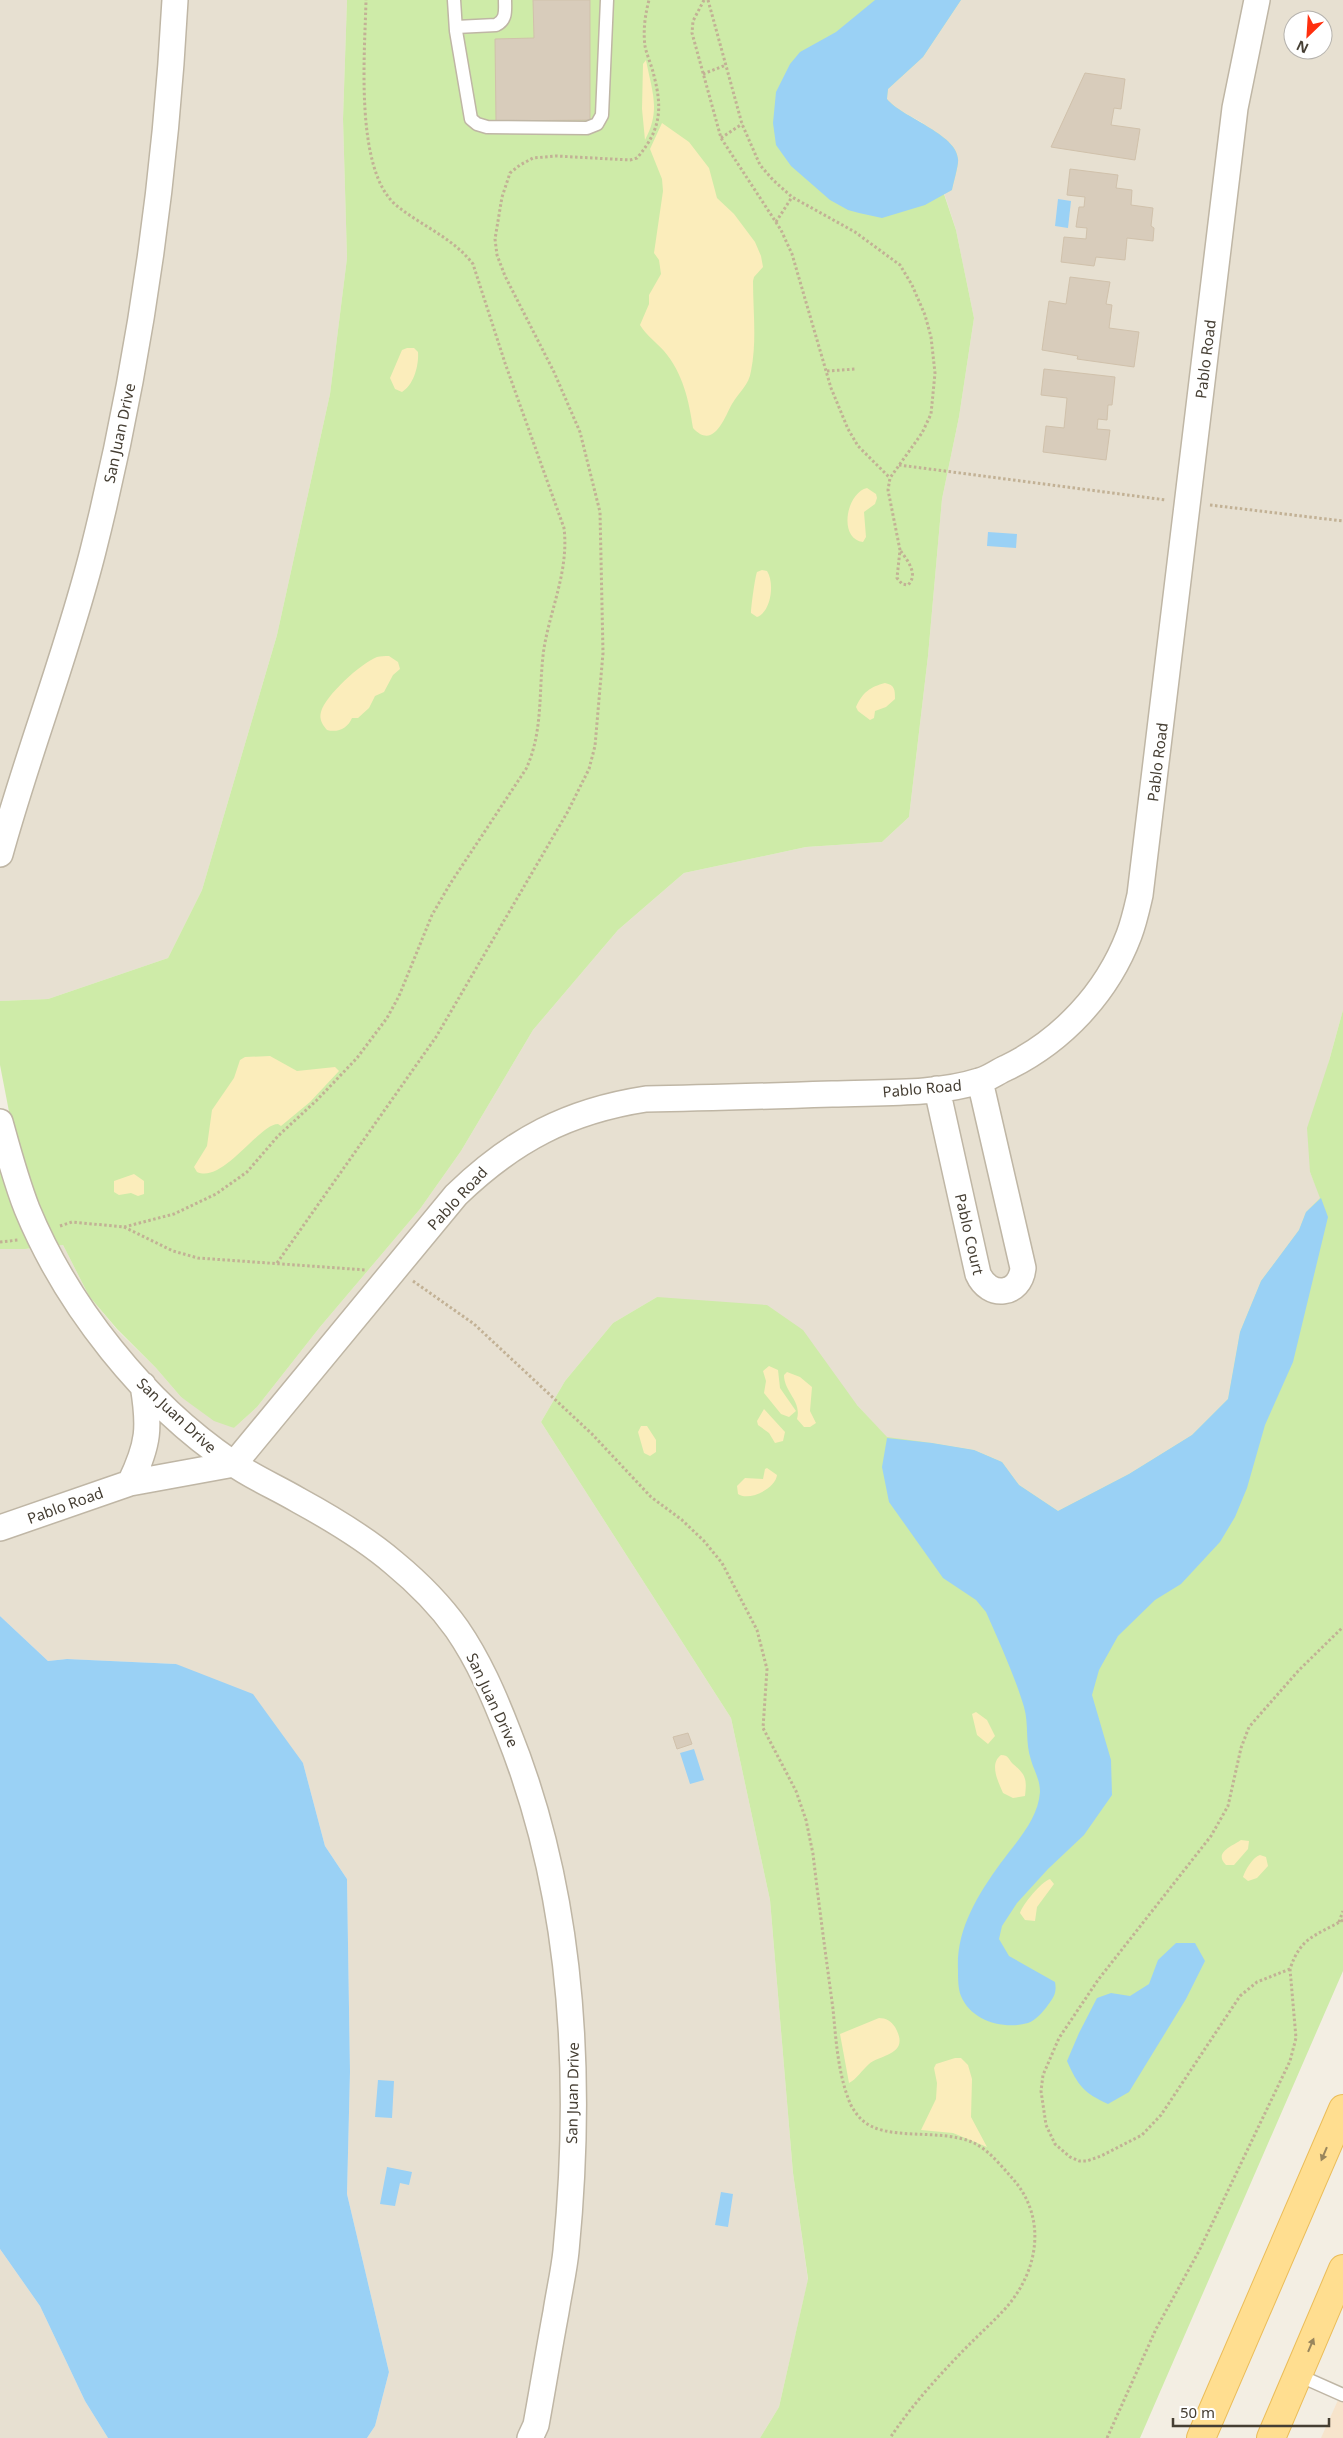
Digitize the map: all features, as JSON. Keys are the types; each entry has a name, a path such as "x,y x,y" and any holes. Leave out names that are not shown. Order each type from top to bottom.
{"main road":[{"path":"1201,2438 1343,2109"},
{"path":"1217,2438 1279,2297 1288,2238"},
{"path":"1271,2438 1343,2269"}],"street":[{"name":"San Juan Drive","path":"0,854 67,645 93,552 124,416 146,296 162,179 175,0"},
{"name":"Pablo Road","path":"0,1528 130,1483 234,1464 456,1195 484,1168 531,1136 584,1112 610,1105 646,1099 937,1088 980,1081 1023,1060 1068,1026 1088,1004 1106,980 1130,933 1140,895 1235,108 1257,0"},
{"name":"Pablo Court","path":"937,1088 978,1274 985,1287 994,1291 1005,1291 1018,1283 1023,1268 980,1081"},
{"name":"San Juan Drive","path":"0,1122 21,1192 38,1232 74,1297 111,1348 143,1385 202,1441 234,1464 366,1541 397,1565 432,1599 458,1630 490,1686 520,1762 538,1818 552,1878 564,1946 572,2030 573,2094 566,2253 536,2425 530,2438"},
{"path":"130,1483 141,1460 148,1435 148,1418 143,1385"}],"lane":[{"path":"454,0 456,26 471,119 477,124 487,127 587,128 597,124 602,115 607,0"},
{"path":"456,26 496,25 502,23 505,17 505,0"},
{"path":"1298,2375 1343,2395"}],"path":[{"path":"38,1232 72,1222 124,1226 174,1214 197,1205 248,1172 284,1130 317,1100 357,1058 387,1018 399,996 432,915 450,884 526,770 533,754 538,734 544,649 566,549 564,528 505,363 473,264 451,242 397,206 386,195 376,174 364,96 366,0"},
{"path":"277,1264 436,1036 567,812 589,768 595,746 603,653 600,512 580,432 554,372 505,276 497,255 495,239 502,198 510,173 520,165 533,158 556,156 630,160 637,158 645,148 659,118 660,102 645,46 645,16 649,0"},
{"path":"704,0 693,20 692,33 721,138 776,222 792,254 827,371 848,430 858,446 890,478"},
{"path":"708,0 742,124 760,165 792,197 855,232 900,265 912,285 925,315 931,337 935,373 930,414 922,433 890,478 888,490 900,550 913,574 912,581 908,585 902,584 897,578 900,550"},
{"path":"703,74 726,65"},
{"path":"721,138 742,124"},
{"path":"776,222 792,197"},
{"path":"827,371 856,369"},
{"path":"899,465 1188,503 1343,521"},
{"path":"124,1226 173,1251 198,1258 392,1272 412,1281 474,1324 592,1434 651,1497 682,1520 704,1541 722,1563 757,1630 767,1669 762,1728 796,1791 806,1820 813,1854 840,2065 850,2104 861,2119 876,2128 893,2133 939,2134 958,2137 976,2144 995,2159 1018,2184 1030,2204 1035,2222 1036,2247 1030,2267 1020,2288 1004,2310 913,2404 890,2438"},
{"path":"1290,1969 1257,1982 1240,1996 1161,2115 1142,2135 1102,2156 1088,2161 1078,2161 1070,2157 1055,2144 1046,2125 1042,2091 1043,2075 1059,2038 1098,1980 1212,1836 1228,1806 1241,1748 1249,1727 1299,1670 1343,1627"},
{"path":"1107,2438 1156,2329 1199,2251 1290,2061 1296,2038 1290,1969 1294,1959 1311,1937 1341,1921 1343,1911"}],"shaded area":[{"path":"0,0 347,0 343,119 347,258 330,394 277,635 202,890 168,958 48,999 0,1001"},
{"path":"961,0 1343,0 1343,1010 1329,1061 1310,1172 1321,1198 1306,1212 1299,1230 1261,1281 1240,1332 1228,1399 1192,1435 1129,1474 1058,1511 1019,1485 1002,1462 974,1450 887,1438 857,1405 657,1297 613,1323 565,1381 541,1422 731,1718 770,1900 793,2173 808,2280 779,2407 760,2438 367,2438 375,2426 389,2372 347,2194 350,2072 347,1879 325,1846 303,1763 176,1664 67,1659 48,1661 0,1616 0,1249 26,1249 63,1245 89,1296 117,1330 156,1368 181,1397 234,1428 257,1407 320,1327 420,1209 461,1151 533,1030 618,930 684,873 806,847 882,842 909,817 928,656 942,499 959,417 974,318 956,230 944,193 952,190 958,160 942,137 921,122 892,106 887,100 888,89 923,57"},
{"path":"0,2249 40,2306 85,2401 108,2438 0,2438"},
{"path":"1343,2389 1343,2438 1321,2438"}],"green space":[{"path":"347,0 961,0 923,57 888,89 887,99 894,106 939,134 955,150 958,162 952,190 944,194 956,230 974,318 959,417 942,499 928,656 909,817 882,842 806,847 684,873 618,930 533,1030 461,1151 420,1209 320,1327 257,1407 234,1428 214,1421 181,1397 156,1368 117,1329 89,1296 63,1245 25,1249 0,1249 0,1136 12,1127 0,1065 0,1001 48,999 168,958 202,890 277,635 330,394 347,258 343,119"},
{"path":"1343,1010 1343,1971 1140,2438 760,2438 779,2407 808,2279 793,2173 770,1900 731,1718 541,1422 565,1381 613,1323 657,1297 767,1305 803,1330 857,1405 887,1437 974,1450 1002,1462 1019,1485 1058,1511 1129,1474 1192,1435 1228,1399 1240,1332 1261,1281 1299,1230 1306,1212 1320,1198 1310,1172 1307,1128"}],"sand":[{"path":"646,60 653,91 654,110 650,129 645,140 642,109 643,64"},
{"path":"662,123 689,142 709,168 717,198 734,214 755,242 763,267 754,277 753,281 754,337 750,376 718,429 713,434 707,436 700,434 693,428 687,398 671,360 640,325 649,304 649,295 661,274 659,260 654,253 663,191 662,179 650,149"},
{"path":"414,348 418,352 418,363 413,380 402,392 395,389 390,378 402,350"},
{"path":"867,488 876,494 877,498 875,504 864,512 866,537 863,542 855,539 850,533 848,516 854,498"},
{"path":"767,571 771,590 766,609 757,617 751,613 757,572"},
{"path":"381,656 389,656 398,662 400,669 393,675 384,692 375,696 369,708 358,718 352,718 345,727 335,731 327,730 321,721 320,715 324,705 336,689 370,660"},
{"path":"885,683 894,688 895,699 886,707 875,711 874,718 870,720 858,711 856,707 861,697 868,691 875,686"},
{"path":"270,1056 297,1071 335,1067 339,1071 310,1102 281,1126 278,1124 261,1133 218,1170 207,1173 197,1172 194,1167 207,1146 212,1110 234,1078 240,1060 245,1057"},
{"path":"134,1174 144,1181 144,1194 138,1196 131,1193 119,1195 114,1192 114,1181"},
{"path":"769,1366 778,1370 780,1388 796,1411 789,1417 781,1414 764,1393 766,1381 763,1371"},
{"path":"787,1372 800,1377 812,1387 810,1411 816,1423 810,1427 804,1427 797,1419 797,1407 785,1381 784,1375"},
{"path":"764,1409 785,1432 783,1441 775,1443 769,1433 758,1425 757,1421"},
{"path":"641,1426 647,1426 656,1440 656,1452 650,1456 644,1453 638,1432"},
{"path":"767,1468 777,1475 772,1485 755,1495 743,1496 738,1494 737,1486 745,1478 763,1479 765,1469"},
{"path":"976,1712 987,1720 995,1736 988,1744 977,1735 972,1714"},
{"path":"1001,1755 1007,1757 1023,1774 1026,1781 1025,1796 1013,1798 1003,1793 995,1768 997,1759"},
{"path":"1241,1840 1249,1841 1248,1849 1234,1865 1226,1865 1222,1856 1223,1853"},
{"path":"1260,1855 1266,1857 1268,1866 1257,1878 1248,1881 1243,1877 1247,1867"},
{"path":"1050,1879 1054,1884 1037,1907 1035,1921 1025,1920 1020,1913 1028,1899"},
{"path":"879,2018 886,2019 895,2027 899,2036 897,2048 869,2064 849,2083 840,2034"},
{"path":"961,2058 968,2065 972,2079 971,2117 987,2147 953,2133 921,2130 936,2099 937,2083 934,2068 936,2064"}],"water":[{"path":"875,0 961,0 923,57 888,89 887,99 894,106 939,134 955,150 958,162 952,190 925,205 882,218 848,210 830,200 791,166 776,145 773,123 776,92 790,64 800,52 836,32"},
{"path":"1058,199 1071,201 1068,228 1055,226"},
{"path":"988,532 1017,534 1016,548 987,546"},
{"path":"1321,1198 1328,1217 1293,1362 1265,1425 1247,1488 1235,1517 1220,1542 1181,1584 1155,1600 1118,1636 1099,1670 1092,1695 1111,1760 1112,1795 1084,1835 1048,1869 1017,1903 1002,1926 999,1939 1009,1956 1055,1982 1056,1989 1054,1994 1042,2013 1028,2023 1009,2025 989,2021 972,2012 961,1996 958,1973 960,1941 964,1927 983,1888 1031,1821 1038,1802 1039,1783 1029,1753 1026,1720 1021,1696 986,1612 976,1600 943,1578 889,1502 882,1467 887,1438 974,1450 1002,1462 1019,1485 1058,1511 1129,1474 1192,1435 1228,1399 1240,1332 1261,1281 1299,1230 1306,1212"},
{"path":"0,1616 48,1661 67,1659 176,1664 253,1694 303,1763 325,1846 347,1879 350,2072 347,2194 389,2372 375,2426 367,2438 108,2438 85,2401 40,2306 0,2249"},
{"path":"694,1749 704,1780 690,1784 680,1753"},
{"path":"1176,1943 1195,1943 1205,1961 1186,1999 1129,2092 1108,2104 1087,2092 1078,2083 1067,2061 1097,1998 1111,1993 1130,1996 1149,1984 1158,1960"},
{"path":"378,2080 394,2081 392,2118 375,2117"},
{"path":"387,2167 412,2172 409,2185 400,2183 395,2206 380,2204"},
{"path":"721,2192 733,2194 728,2227 715,2225"}],"building":[{"path":"533,0 590,0 590,120 496,121 495,39 534,38"},
{"path":"1085,73 1125,79 1121,109 1114,108 1111,125 1140,129 1135,160 1051,147"},
{"path":"1070,169 1118,175 1116,188 1132,190 1131,205 1153,208 1151,226 1154,228 1153,241 1127,238 1125,260 1096,257 1094,266 1061,262 1064,237 1086,239 1087,228 1076,227 1079,207 1084,207 1085,197 1067,195"},
{"path":"1070,277 1110,282 1106,304 1112,305 1109,328 1139,332 1134,367 1077,359 1078,356 1042,350 1049,301 1066,304"},
{"path":"1044,369 1115,377 1112,405 1108,405 1107,420 1098,419 1097,429 1110,430 1106,460 1043,452 1046,426 1064,428 1067,398 1041,395"},
{"path":"688,1733 692,1744 677,1749 673,1737"}]}
